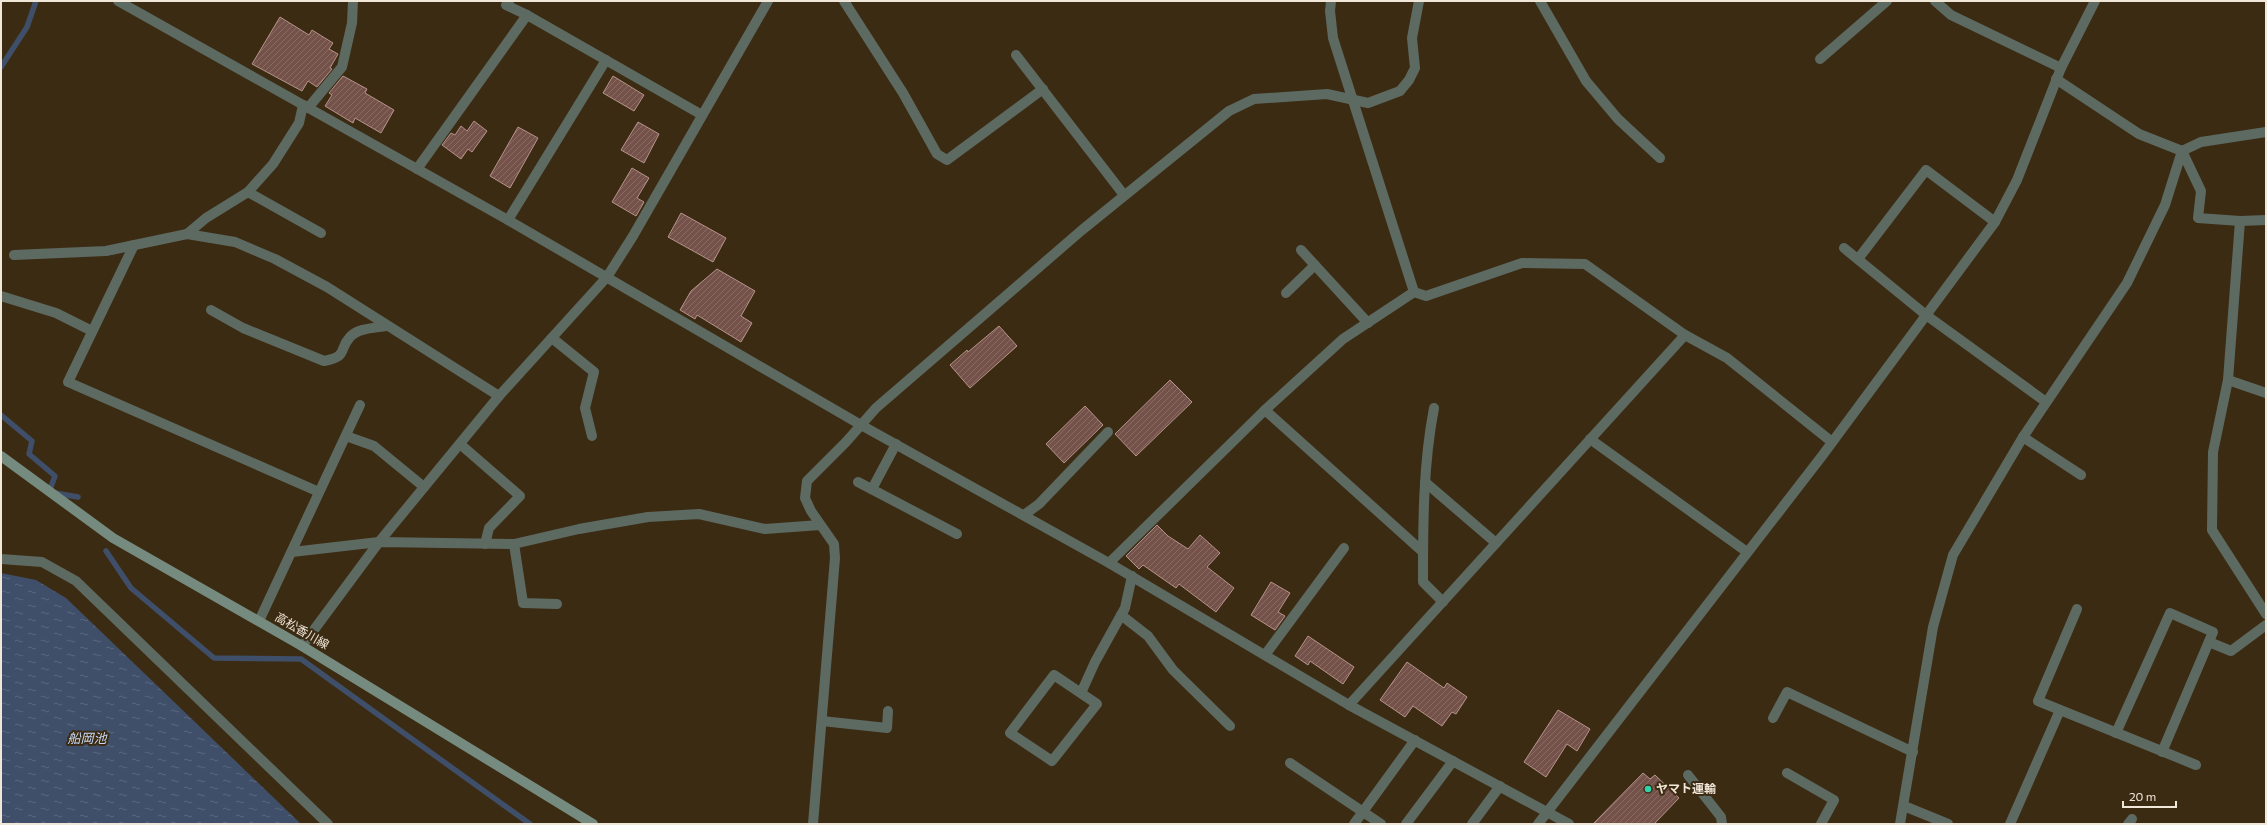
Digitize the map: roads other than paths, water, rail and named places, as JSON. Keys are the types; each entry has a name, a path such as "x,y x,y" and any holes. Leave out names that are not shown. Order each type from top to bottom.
{"main road":[{"name":"高松香川線","path":"1,456 113,538 302,646 593,824"}],"street":[{"path":"118,1 508,220 861,425 1109,562 1349,705 1569,824"},
{"path":"188,234 206,218 248,192 273,164 299,123 306,106 342,67 352,23 353,1"},
{"path":"509,1 506,5 527,15 702,115"},
{"path":"302,646 379,542 499,396 607,277 633,236 768,1"},
{"path":"1331,1 1330,11 1333,38 1414,292"},
{"path":"813,824 835,558 834,544 830,536 820,525 805,498 808,481 876,408 1124,195 1229,111 1254,99 1327,94 1368,103 1400,91 1409,80 1414,68 1412,38 1419,1"},
{"path":"1540,1 1586,81 1618,119 1660,158"},
{"path":"1820,59 1887,1"},
{"path":"1935,1 1950,15 2061,68"},
{"path":"1538,824 1832,442 1995,222 2018,180 2056,79 2094,1"},
{"path":"846,2 903,93 937,154 947,160 1043,89"},
{"path":"417,169 527,15"},
{"path":"1016,55 1124,195"},
{"path":"508,220 606,60"},
{"path":"2056,79 2138,134 2182,151 2201,191 2198,218 2240,222 2266,220"},
{"path":"1900,824 1933,627 1953,555 2023,437 2127,283 2165,205 2182,151 2201,142 2266,132"},
{"path":"1858,259 1926,170 1995,222"},
{"path":"248,192 321,233"},
{"path":"2240,222 2228,380 2213,452 2212,530 2266,614"},
{"path":"14,255 106,251 188,234 235,242 327,287 386,326 499,396"},
{"path":"134,246 68,382 319,492"},
{"path":"1844,248 1926,315 2046,402"},
{"path":"1301,250 1368,323"},
{"path":"1414,292 1426,296 1522,263 1585,264 1685,335 1728,358 1832,442"},
{"path":"1286,293 1314,265"},
{"path":"1109,562 1265,410 1343,339 1414,292"},
{"path":"1,296 56,313 92,331"},
{"path":"211,310 243,328 324,360 336,358 343,352 350,337 360,330 386,326"},
{"path":"1349,705 1685,335"},
{"path":"552,338 594,372 585,408 592,436"},
{"path":"2228,380 2266,394"},
{"path":"259,621 360,405"},
{"path":"1434,408 1429,434 1425,482 1423,582 1443,602"},
{"path":"1265,410 1423,552"},
{"path":"1024,516 1039,504 1108,432"},
{"path":"346,436 374,446 424,487"},
{"path":"2023,437 2081,475"},
{"path":"1590,439 1748,552"},
{"path":"460,444 520,496 489,528 484,544"},
{"path":"872,489 896,444"},
{"path":"858,482 957,534"},
{"path":"1425,482 1496,543"},
{"path":"292,552 379,542 514,544 579,529 640,518 699,514 765,529 820,525"},
{"path":"514,544 523,603 557,604"},
{"path":"1266,655 1344,548"},
{"path":"1,559 42,562 76,581 328,824"},
{"path":"1082,693 1095,662 1125,608 1132,576"},
{"path":"2078,609 2038,701 2196,765"},
{"path":"2116,733 2170,613 2213,632 2162,752"},
{"path":"1121,615 1148,636 1173,670 1230,726"},
{"path":"2209,642 2231,651 2266,625"},
{"path":"1054,675 1082,693 1096,704 1052,761 1010,733 1054,675"},
{"path":"1773,718 1787,692 1913,752"},
{"path":"2010,824 2060,710"},
{"path":"822,721 887,728 888,711"},
{"path":"1354,824 1415,740"},
{"path":"1406,824 1453,761"},
{"path":"1290,763 1381,824"},
{"path":"1787,773 1834,800 1821,824"},
{"path":"1688,775 1721,817 1722,824"},
{"path":"1472,824 1500,786"},
{"path":"1904,806 1948,824"}],"water":[{"name":"船岡池","path":"1,573 36,580 66,598 301,824 1,824"}],"waterway":[{"path":"1,67 27,27 36,1"},
{"path":"1,415 32,441 29,454 55,476 49,492 78,497"},
{"path":"106,551 131,588 214,658 301,659 530,824"}],"place":[{"name":"ヤマト運輸","path":"1648,789"}]}
